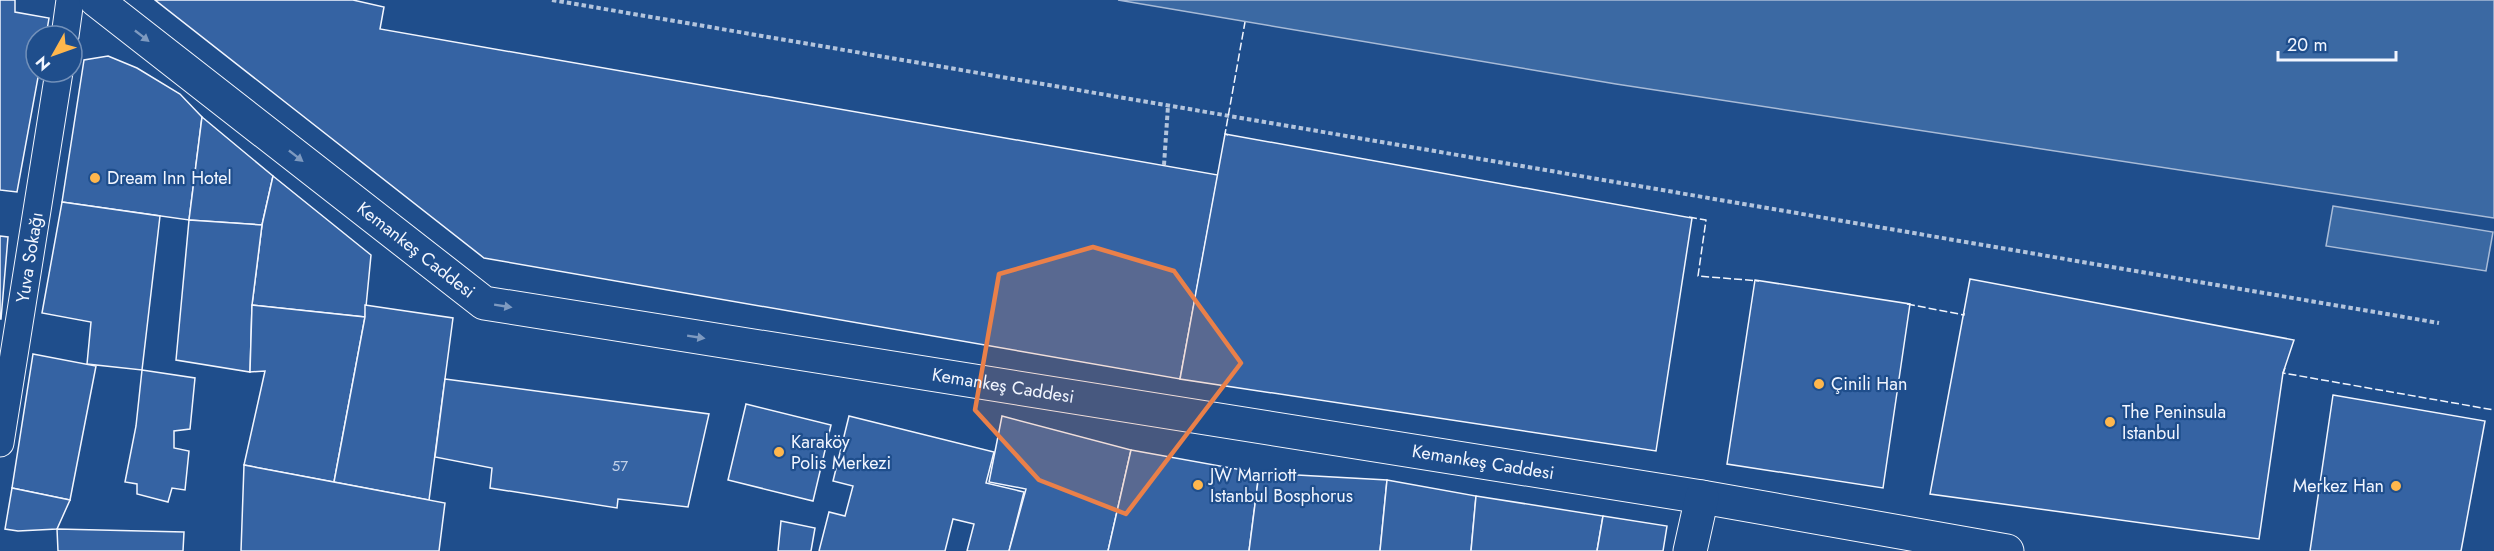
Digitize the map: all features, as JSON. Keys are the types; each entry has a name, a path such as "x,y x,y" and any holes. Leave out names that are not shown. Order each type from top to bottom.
{"street":[{"path":"67,24 70,0"},
{"name":"Kemankeş Caddesi","path":"96,0 484,303 1702,496 2007,551"},
{"name":"Yuva Sokağı","path":"0,443 57,84"},
{"path":"1690,551 1702,496"}],"path":[{"path":"552,0 2439,323"},
{"path":"1164,165 1168,106"}],"highlighted area":[{"path":"1093,247 1174,271 1241,363 1126,514 1039,480 975,410 999,274"}],"water":[{"path":"1118,0 2494,0 2494,218 1616,84"},
{"path":"2333,206 2493,232 2486,271 2326,246"}],"building":[{"path":"0,0 15,0 15,12 49,18 48,24 24,24 24,84 37,84 17,192 0,190"},
{"path":"155,0 353,0 384,7 380,29 1218,175 1180,379 484,258"},
{"path":"108,56 137,68 180,94 202,117 189,220 62,202 80,84 84,84 84,60"},
{"path":"202,117 273,176 262,225 189,220"},
{"path":"1225,134 1692,218 1656,451 1180,379"},
{"path":"273,176 371,255 365,317 252,305 262,225"},
{"path":"62,202 160,216 142,370 87,364 91,322 42,313"},
{"path":"189,220 262,225 252,305 250,372 176,360"},
{"path":"0,236 8,237 1,319 0,319"},
{"path":"1970,279 2294,340 2283,373 2259,539 1930,494"},
{"name":"Çinili Han","path":"1755,280 1910,304 1883,488 1727,464"},
{"path":"252,305 365,317 334,482 244,465 265,371 250,372"},
{"path":"365,305 453,318 429,500 334,482 365,317"},
{"path":"33,354 96,366 70,500 12,488"},
{"path":"142,370 195,378 190,429 174,431 174,448 189,451 185,490 172,488 168,502 137,494 137,484 125,482 136,426"},
{"path":"445,379 709,414 688,507 618,499 617,508 490,488 492,468 435,457"},
{"name":"Merkez Han","path":"2333,395 2485,421 2461,551 2310,551"},
{"name":"Karaköy Polis Merkezi","path":"746,404 831,425 813,501 728,480"},
{"path":"849,416 994,452 986,483 1024,492 1009,551 967,551 974,524 953,519 945,551 819,551 829,512 845,516 853,486 833,481"},
{"path":"1002,416 1131,450 1108,551 1009,551 1026,489 989,482"},
{"path":"1131,450 1259,473 1249,551 1108,551"},
{"path":"244,465 445,503 439,551 241,551"},
{"path":"1259,473 1387,480 1380,551 1249,551"},
{"path":"1387,480 1476,496 1471,551 1380,551"},
{"path":"12,488 70,500 57,529 18,531 5,529"},
{"path":"1476,496 1603,516 1597,551 1471,551"},
{"path":"1603,516 1667,526 1663,551 1597,551"},
{"path":"781,521 815,528 811,551 778,551"},
{"path":"57,529 184,532 183,551 58,551"}],"fence":[{"path":"1228,135 1225,134 1245,22"},
{"path":"1689,217 1706,220 1698,276 1759,281"},
{"path":"1907,304 1964,315 1964,313"},
{"path":"2285,368 2283,373 2494,410"}],"place":[{"name":"Dream Inn Hotel","path":"95,178"},
{"name":"Çinili Han","path":"1819,384"},
{"name":"The Peninsula Istanbul","path":"2110,422"},
{"name":"Karaköy Polis Merkezi","path":"779,452"},
{"name":"JW Marriott Istanbul Bosphorus","path":"1198,485"},
{"name":"Merkez Han","path":"2396,486"}]}
